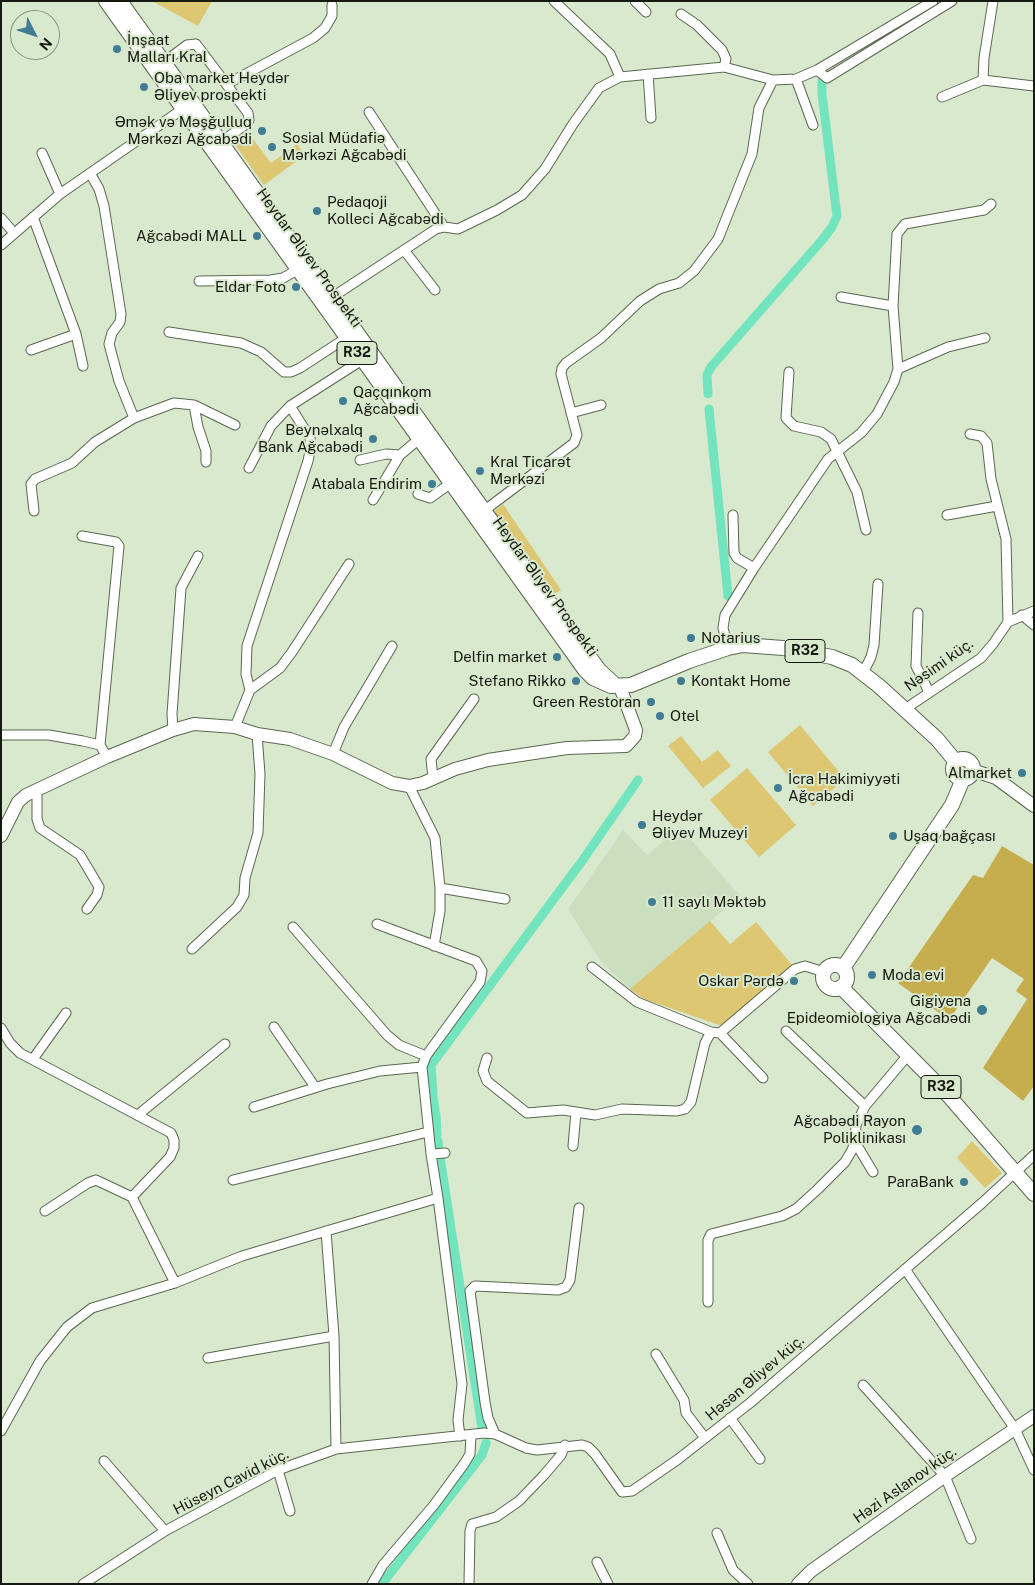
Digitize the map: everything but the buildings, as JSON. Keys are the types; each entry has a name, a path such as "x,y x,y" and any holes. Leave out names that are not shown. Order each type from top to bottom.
{"main road":[{"name":"Heydar Əliyev Prospekti","path":"106,1 187,106 297,270 585,670 603,684 620,687"},
{"name":"R32","path":"120,1 163,63 187,106 220,143 599,670 620,687"},
{"name":"Nəsimi küç.","path":"620,687 631,685 689,661 728,648 757,646 805,651 842,660 863,673 905,709 937,739 956,762 960,759 969,761 968,774"},
{"path":"843,968 835,965 830,966 824,972 824,981 829,987 841,987 846,980 843,968 952,805 968,774"},
{"name":"R32","path":"841,987 948,1095 1034,1194"}],"street":[{"path":"554,1 610,54 620,77"},
{"path":"635,1 646,12"},
{"path":"331,298 436,229 444,227 458,229 497,210 522,195 545,169 573,124 600,88 620,77 724,67 773,80 796,79 817,70 933,1"},
{"path":"817,70 827,78 952,1"},
{"path":"983,80 984,58 993,1"},
{"path":"227,84 313,38 325,28 332,16 332,5"},
{"path":"681,14 698,25 722,50 726,59 724,67"},
{"path":"163,63 187,45 196,44 248,113 249,120 220,143"},
{"path":"648,74 651,118"},
{"path":"796,79 813,125"},
{"path":"485,510 574,443 577,436 561,374 562,368 566,363 601,338 640,301 659,289 678,283 694,272 718,239 752,154 759,108 773,80"},
{"path":"942,96 983,80 1034,86"},
{"path":"1,245 60,194 187,106"},
{"path":"369,112 444,227"},
{"path":"42,153 60,194"},
{"path":"90,173 100,190 104,206 121,314 120,322 112,333 109,344 119,381 134,418"},
{"path":"728,648 723,628 725,615 809,485 838,449 861,432 877,414 898,368 893,306 897,234 905,224 984,210 991,204"},
{"path":"33,217 76,334 84,366"},
{"path":"1,218 14,233"},
{"path":"404,250 435,290"},
{"path":"198,281 271,280 283,278 297,270"},
{"path":"841,297 893,306"},
{"path":"169,332 240,343 261,352 284,372 291,372 300,368 346,338"},
{"path":"31,350 76,334"},
{"path":"898,368 948,347 985,338"},
{"path":"249,468 271,426 290,406 362,360"},
{"path":"789,372 786,418 789,424 821,432 831,439 838,449 857,492 866,530"},
{"path":"34,511 31,484 35,479 72,463 96,442 134,418 174,403 194,405 235,425"},
{"path":"194,405 198,427 206,451 206,462"},
{"path":"572,413 601,405"},
{"path":"250,690 246,674 247,646 308,461 311,446 310,438 290,406"},
{"path":"970,434 981,436 987,443 991,479 1006,539 1008,622 1034,611"},
{"path":"373,500 400,455 419,439"},
{"path":"360,460 386,454 400,455"},
{"path":"418,494 430,498 451,483"},
{"path":"947,515 997,506"},
{"path":"733,515 734,553 742,562 754,568"},
{"path":"82,536 116,542 119,546 100,745 107,757"},
{"path":"173,730 172,714 181,588 198,556"},
{"path":"234,727 250,690 280,668 349,564"},
{"path":"863,673 874,645 878,584"},
{"path":"918,613 916,666 929,692"},
{"path":"1022,615 1034,625"},
{"name":"Nəsimi küç.","path":"905,709 981,658 994,644 1008,622"},
{"path":"333,754 344,727 392,646"},
{"path":"1,836 18,802 26,795 107,757 173,730 194,724 234,727 257,734 290,739 333,754 392,783 409,786 423,783 488,760 566,748 626,746 632,742 636,730 620,687"},
{"path":"433,778 430,768 431,759 474,699"},
{"path":"192,949 237,907 244,895 244,878 258,833 260,774 257,734"},
{"path":"1,735 49,735 100,745"},
{"path":"968,774 996,778 1034,806"},
{"path":"409,786 435,838 440,888 440,911 434,946"},
{"path":"37,789 37,819 40,828 80,855 99,887 97,895 87,909"},
{"path":"440,888 505,899"},
{"path":"377,924 476,961 482,971 480,982 426,1056 422,1067 428,1132 462,1384 457,1427 460,1436"},
{"path":"293,927 387,1035 399,1045 426,1056"},
{"path":"486,1058 483,1071 487,1080 527,1113 562,1110 595,1115 622,1108 677,1112 685,1109 691,1102 705,1044 715,1032 795,969 806,966 824,972"},
{"path":"592,967 637,1002 715,1032 763,1078"},
{"path":"32,1059 66,1013"},
{"path":"274,1027 315,1087"},
{"path":"1,1028 10,1043 20,1053 139,1114 171,1133 174,1140 174,1148 170,1157 132,1197"},
{"path":"786,1031 865,1106"},
{"path":"139,1114 225,1044"},
{"path":"708,1302 708,1240 711,1234 782,1216 796,1209 845,1162 855,1142 856,1125 865,1106 908,1055"},
{"path":"254,1107 315,1087 380,1071 422,1067"},
{"path":"573,1146 576,1112"},
{"path":"233,1180 428,1132"},
{"path":"855,1142 873,1172"},
{"path":"431,1154 445,1153"},
{"name":"Həsən Əliyev küç.","path":"495,1434 526,1448 537,1450 550,1450 565,1445 588,1447 622,1492 632,1491 730,1418 982,1203 1034,1155"},
{"path":"45,1211 88,1183 96,1180 132,1197 175,1283"},
{"path":"1,1431 40,1361 67,1327 92,1308 175,1283 242,1256 438,1198"},
{"path":"495,1434 487,1410 470,1291 475,1286 558,1290 566,1288 570,1280 579,1208"},
{"path":"326,1232 334,1336 336,1449"},
{"path":"905,1269 1015,1429 1034,1470"},
{"path":"208,1358 334,1336"},
{"path":"656,1354 684,1400 686,1413 705,1438"},
{"path":"863,1385 945,1476 971,1539"},
{"name":"Həzi Aslanov küç.","path":"798,1584 811,1571 945,1476 1034,1416"},
{"path":"730,1418 760,1459"},
{"name":"Hüseyn Cavid küç.","path":"83,1584 164,1531 278,1470 336,1449 495,1434"},
{"path":"372,1584 383,1565 434,1505 464,1464 470,1454 471,1435"},
{"path":"470,1584 470,1531 472,1524 496,1517 518,1501 550,1469 565,1445"},
{"path":"104,1461 164,1531"},
{"path":"278,1470 290,1511"},
{"path":"717,1533 733,1570 748,1584"},
{"path":"597,1562 608,1584"}],"shaded area":[{"path":"152,1 212,1 198,26"},
{"path":"247,131 271,163 297,144 305,155 264,185 233,142"},
{"path":"503,504 561,590 553,595 494,512"},
{"path":"800,725 845,779 813,806 768,752"},
{"path":"681,736 702,762 718,750 731,766 703,788 668,746"},
{"path":"747,768 796,825 759,857 710,800"},
{"name":"11 saylı Məktəb","path":"680,827 740,896 630,989 602,963 568,909 623,830 647,855"},
{"path":"1002,846 1034,865 1034,1086 1023,1101 983,1068 1027,999 1016,991 1024,979 992,958 949,1020 898,983 973,875 983,878"},
{"path":"710,921 730,944 756,922 793,966 725,1025 719,1025 644,999 630,989"},
{"path":"972,1141 1002,1173 985,1188 957,1158"}],"waterway":[{"path":"708,394 707,375 711,367 823,239 837,216 822,94 822,80"},
{"path":"709,409 728,596"},
{"path":"580,864 638,780"},
{"path":"433,1093 431,1065 579,865"},
{"path":"433,1097 435,1109"},
{"path":"436,1114 437,1135"},
{"path":"438,1141 439,1150"},
{"path":"440,1157 482,1428"},
{"path":"382,1584 482,1455 486,1443"}],"place":[{"name":"İnşaat Malları Kral","path":"117,49"},
{"name":"Oba market Heydər Əliyev prospekti","path":"144,87"},
{"name":"Əmək və Məşğulluq Mərkəzi Ağcabədi","path":"262,131"},
{"name":"Sosial Müdafiə Mərkəzi Ağcabədi","path":"272,147"},
{"name":"Pedaqoji Kolleci Ağcabədi","path":"317,211"},
{"name":"Ağcabədi MALL","path":"257,236"},
{"name":"Eldar Foto","path":"296,287"},
{"name":"Qaçqınkom Ağcabədi","path":"343,401"},
{"name":"Beynəlxalq Bank Ağcabədi","path":"373,439"},
{"name":"Kral Ticarət Mərkəzi","path":"480,471"},
{"name":"Atabala Endirim","path":"432,484"},
{"name":"Notarius","path":"691,638"},
{"name":"Delfin market","path":"557,657"},
{"name":"Stefano Rikko","path":"576,681"},
{"name":"Kontakt Home","path":"681,681"},
{"name":"Green Restoran","path":"651,702"},
{"name":"Otel","path":"660,716"},
{"name":"Almarket","path":"1022,773"},
{"name":"İcra Hakimiyyəti Ağcabədi","path":"778,788"},
{"name":"Heydər Əliyev Muzeyi","path":"642,825"},
{"name":"Uşaq bağçası","path":"893,836"},
{"name":"11 saylı Məktəb","path":"652,902"},
{"name":"Moda evi","path":"872,975"},
{"name":"Oskar Pərdə","path":"794,981"},
{"name":"Gigiyena Epideomiologiya Ağcabədi","path":"982,1010"},
{"name":"Ağcabədi Rayon Poliklinikası","path":"917,1130"},
{"name":"ParaBank","path":"964,1182"}]}
